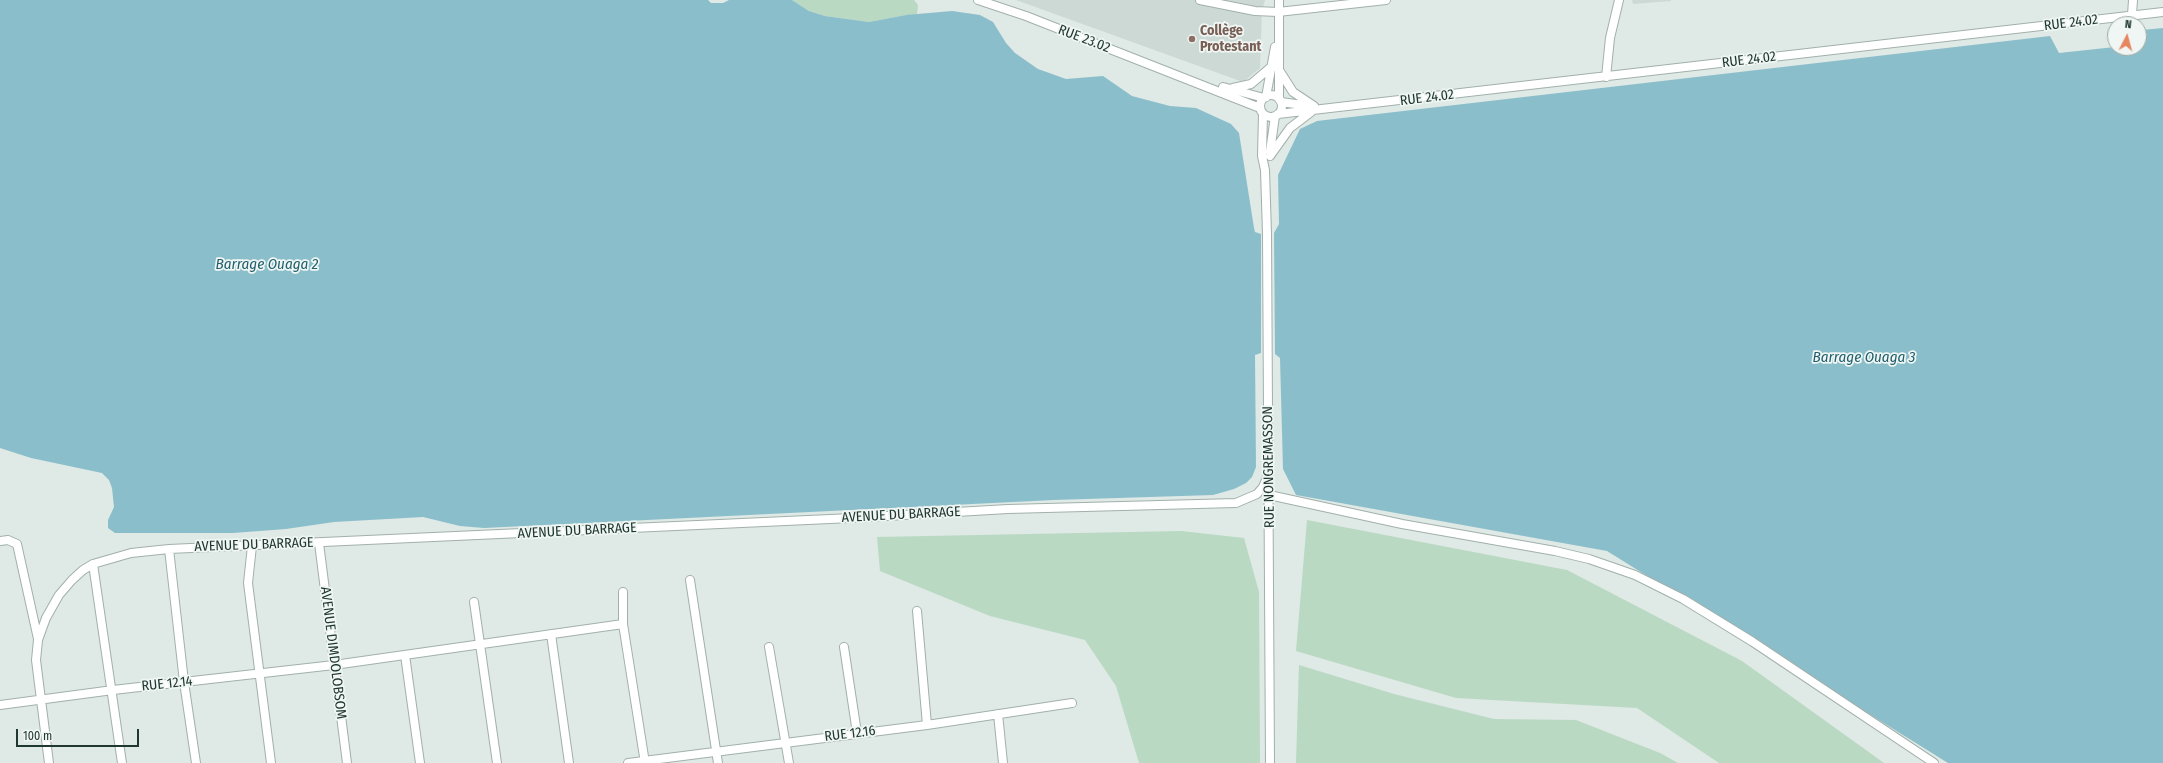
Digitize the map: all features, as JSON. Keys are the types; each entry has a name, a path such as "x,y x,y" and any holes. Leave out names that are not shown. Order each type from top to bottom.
{"street":[{"name":"RUE 23.02","path":"978,0 1189,79 1262,111"},
{"path":"1200,0 1256,11 1278,12 1350,2 1386,0"},
{"path":"1275,67 1262,111 1269,117 1277,115 1282,107 1275,67 1279,0"},
{"path":"1606,77 1610,38 1618,0"},
{"path":"2132,15 2133,0"},
{"name":"RUE 24.02","path":"1277,115 1313,109 1335,109 2163,12"},
{"path":"1220,87 1234,88 1251,84 1275,67"},
{"path":"1270,156 1290,128 1313,109 1293,92 1275,67"},
{"name":"RUE 23.02","path":"1189,79 1265,97"},
{"path":"1265,97 1273,96 1280,100"},
{"name":"RUE 24.02","path":"1280,100 1313,109"},
{"name":"RUE NONGREMASSON","path":"1262,111 1262,156 1265,170 1269,473 1270,763"},
{"name":"RUE NONGREMASSON","path":"1265,170 1270,156 1277,115"},
{"name":"AVENUE DU BARRAGE","path":"49,763 36,660 38,640 46,618 59,595 72,580 93,564 131,553 169,549 852,518 1008,509 1236,503 1257,494 1263,488 1269,473"},
{"path":"1269,495 1402,524 1555,551 1590,559 1635,575 1683,599 1753,642 1934,763"},
{"path":"0,541 8,540 17,544 38,640"},
{"name":"AVENUE DIMDOLOBSOM","path":"319,543 347,763"},
{"path":"252,546 248,583 258,674 271,763"},
{"path":"169,549 184,682 196,763"},
{"path":"93,564 113,690 122,763"},
{"path":"690,580 718,763"},
{"path":"623,592 624,624 645,762"},
{"path":"474,602 496,763"},
{"path":"917,611 927,725"},
{"name":"RUE 12.14","path":"0,705 113,690 334,666 624,624"},
{"path":"551,634 569,763"},
{"path":"769,647 789,763"},
{"path":"844,647 857,733"},
{"path":"405,655 420,763"},
{"name":"RUE 12.16","path":"628,763 717,753 857,733 927,725 1072,703"},
{"path":"998,714 1002,763"}],"shaded area":[{"name":"Collège Protestant","path":"1016,0 1265,0 1262,10 1260,68 1243,82"},
{"path":"1632,0 1671,0 1671,1 1633,4"}],"green space":[{"path":"792,0 914,0 918,5 917,15 906,15 869,22 825,16 809,11"},
{"path":"1307,520 1567,570 1742,661 1884,763 1719,763 1637,708 1456,698 1296,651"},
{"path":"1181,531 1244,538 1259,592 1260,763 1139,763 1116,686 1085,640 990,616 880,571 877,537"},
{"path":"1299,665 1394,694 1494,719 1576,720 1660,753 1678,763 1296,763"}],"water":[{"name":"Barrage Ouaga 2","path":"0,0 708,0 711,3 723,3 729,0 792,0 809,11 825,16 869,22 906,15 952,11 980,15 993,22 1006,43 1015,53 1038,69 1066,79 1103,76 1132,96 1170,106 1196,108 1231,124 1239,133 1254,228 1255,232 1261,234 1261,353 1255,355 1256,467 1252,477 1246,483 1234,489 1213,495 1054,500 484,528 460,526 423,517 334,522 286,529 233,533 115,533 108,528 108,520 114,507 112,488 109,480 102,473 31,458 0,448"},
{"name":"Barrage Ouaga 3","path":"2163,28 2163,763 1948,763 1607,551 1296,495 1283,469 1280,358 1275,354 1274,233 1279,224 1278,175 1300,129 1317,121 2050,36 2059,53 2107,48 2107,56 2147,56 2147,30"}],"place":[{"name":"Collège Protestant","path":"1192,39"}]}
